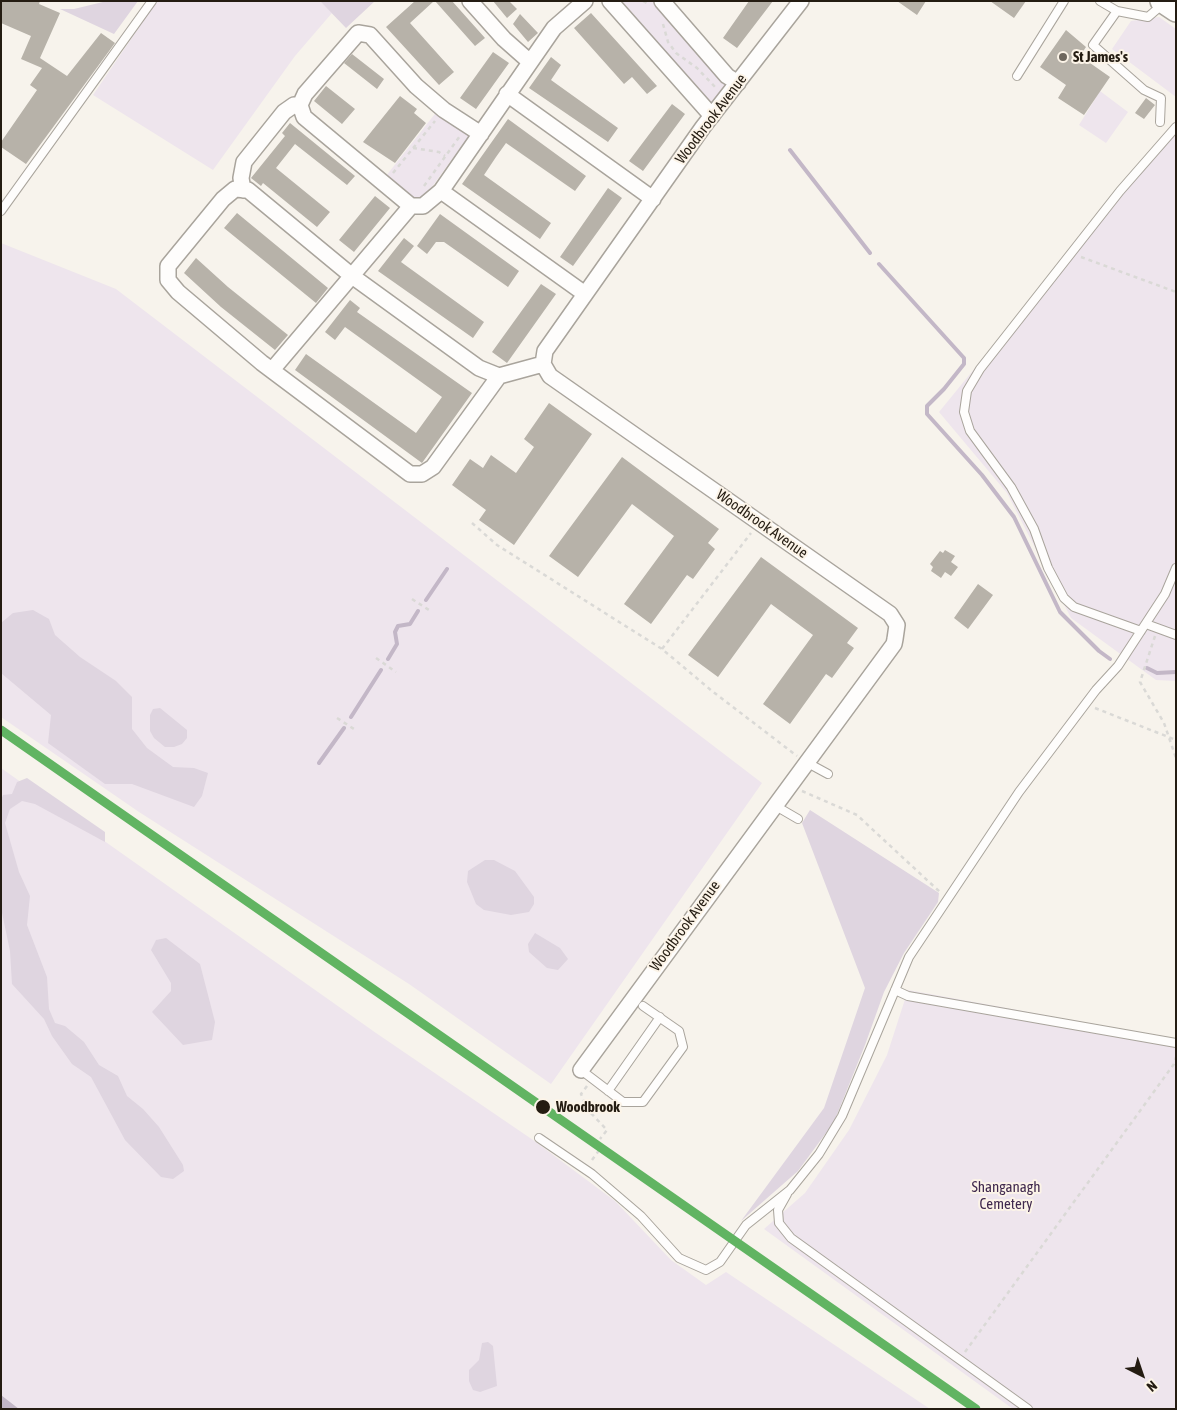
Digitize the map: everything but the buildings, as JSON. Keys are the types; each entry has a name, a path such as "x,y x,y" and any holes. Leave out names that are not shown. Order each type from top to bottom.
{"street":[{"path":"470,1 504,39 530,62"},
{"path":"481,134 444,110 416,86 370,35 364,32 358,33 305,94 300,105 304,117 384,184 406,201 423,206 441,190 481,134 507,94 554,28 585,1"},
{"path":"610,1 712,116"},
{"name":"Woodbrook Avenue","path":"586,1075 774,805 894,644 897,625 890,614 550,376 543,364 546,351 652,199 712,116 801,1"},
{"path":"657,4 727,76 738,83"},
{"path":"507,94 652,199"},
{"path":"243,190 241,178 244,162 284,112 294,105 300,105"},
{"path":"499,376 433,467 422,474 410,474 272,370 178,292 168,280 168,266 223,199 235,190 248,190 352,276 480,368 499,376 543,364"},
{"path":"441,190 585,294"},
{"path":"272,370 352,276 406,201"}],"lane":[{"path":"1,211 152,1"},
{"path":"1017,76 1064,1"},
{"path":"1100,1 1117,11 1148,17 1167,5"},
{"path":"1117,11 1093,46 1144,90 1160,98 1160,122"},
{"path":"1141,631 1074,607 1064,598 1048,568 1034,529 1011,488 970,431 964,412 967,392 980,369 1108,206 1176,127"},
{"path":"1028,1409 791,1238 779,1223 778,1210 790,1190 819,1154 842,1116 909,956 1019,792 1096,690 1118,666 1165,594 1176,568"},
{"path":"1146,624 1176,635"},
{"path":"806,762 828,774"},
{"path":"774,805 798,819"},
{"path":"895,990 908,996 1176,1043"},
{"path":"586,1075 623,1102 643,1102 683,1046 679,1031 643,1006"},
{"path":"608,1091 660,1017"},
{"path":"539,1138 592,1174 641,1216 679,1258 706,1270 720,1262 746,1226 790,1190"}],"path":[{"path":"643,1 657,4"},
{"path":"660,18 670,46 685,62 702,73 726,99"},
{"path":"384,184 444,110"},
{"path":"406,201 406,190 421,190 467,125"},
{"path":"413,148 439,152 445,156"},
{"path":"1081,257 1176,292"},
{"path":"472,523 497,545 662,649 712,691 806,762"},
{"path":"662,649 754,529 761,524"},
{"path":"412,599 432,612"},
{"path":"1158,628 1140,682 1164,723 1176,758"},
{"path":"376,658 396,672"},
{"path":"1095,708 1176,740"},
{"path":"337,718 354,729"},
{"path":"790,785 856,815 948,899"},
{"path":"960,1360 1174,1064 1176,1057"},
{"path":"586,1075 581,1094 588,1110 607,1130 600,1139"},
{"path":"592,1160 604,1144"}],"green space":[{"path":"157,1 320,1 332,13 295,56 213,170 93,95"},
{"path":"616,1 656,1 730,87 713,104 704,101"},
{"path":"1159,17 1176,29 1176,97 1112,49 1131,21"},
{"path":"1100,91 1128,112 1106,143 1079,125"},
{"path":"438,110 468,132 468,137 424,198 414,200 386,176"},
{"path":"1176,122 1176,681 1156,680 1071,618 1007,493 939,412"},
{"path":"1,243 116,289 762,783 551,1084 409,984 139,812 1,717"},
{"path":"1,768 376,1033 533,1140 615,1201 671,1260 706,1285 726,1272 930,1409 19,1409 1,1395"},
{"name":"Shanganagh Cemetery","path":"908,990 1176,1039 1176,1409 1013,1409 764,1229 805,1193 849,1130 887,1055"}],"shaded area":[{"path":"107,1 138,1 114,34 60,9 74,9"},
{"path":"320,1 375,1 346,28"},
{"path":"33,610 49,619 55,635 80,657 116,681 132,697 132,729 147,748 173,767 194,768 208,773 202,796 194,807 132,784 105,784 48,743 51,715 1,673 1,623 13,613"},
{"path":"160,708 187,730 187,738 182,744 174,747 165,747 154,738 150,731 150,715 153,709"},
{"path":"27,778 105,832 105,842 35,804 22,801 10,809 5,823 19,872 30,896 27,925 47,977 49,1009 55,1023 65,1026 84,1042 99,1065 118,1076 127,1096 143,1109 159,1127 183,1165 184,1171 173,1179 161,1177 125,1140 91,1077 72,1064 52,1036 44,1019 12,984 10,951 1,908 1,800 3,795 12,794 17,782"},
{"path":"810,810 939,893 938,902 904,953 884,992 834,1122 798,1171 741,1221 824,1108 865,988 802,823"},
{"path":"485,860 494,860 515,871 534,897 534,904 529,912 511,915 484,910 476,904 467,882 468,871"},
{"path":"535,933 560,948 568,959 558,970 547,968 529,952 528,944"},
{"path":"166,938 200,964 215,1022 212,1040 183,1045 152,1012 171,991 171,983 151,950 156,940"},
{"path":"488,1342 493,1346 497,1386 480,1392 473,1390 469,1381 469,1370 479,1360 482,1343"},
{"path":"1,1395 19,1409 1,1409"}],"waterway":[{"path":"790,150 870,253"},
{"path":"879,264 964,358 964,364 944,389 927,406 927,414 982,475 1014,517 1060,612 1099,651 1110,659"},
{"path":"426,600 447,569"},
{"path":"388,659 397,644 395,632 398,626 410,624 418,611"},
{"path":"1147,668 1157,673 1176,672"},
{"path":"351,717 381,670"},
{"path":"319,763 344,728"}],"transit line":[{"path":"1,730 976,1409"}],"place":[{"name":"St James's","path":"1063,57"},
{"name":"Woodbrook","path":"543,1107"}]}
